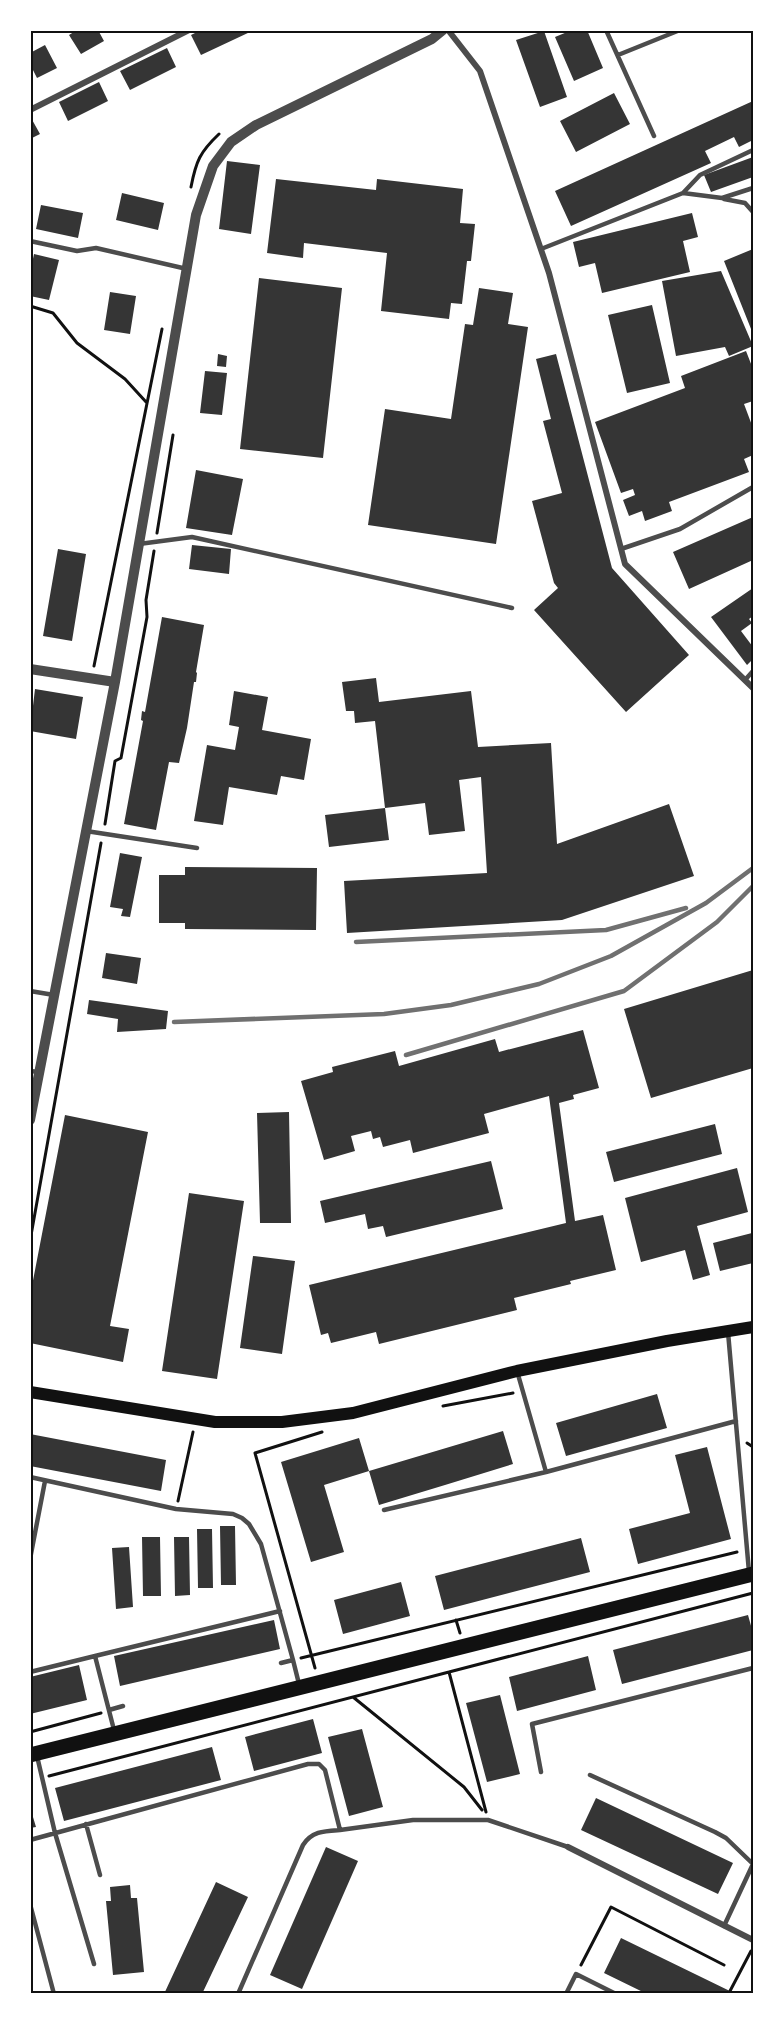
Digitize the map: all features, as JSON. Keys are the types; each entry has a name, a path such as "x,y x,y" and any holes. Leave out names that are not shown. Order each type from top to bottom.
{"main road":[{"path":"30,1392 215,1422 282,1422 353,1413 517,1371 753,1327"},
{"path":"33,1754 751,1574"}],"street":[{"path":"30,110 189,30"},
{"path":"30,1120 35,1072 54,995 115,682 196,215 213,166 231,142 256,125 432,39 443,30"},
{"path":"448,30 480,71 549,273 625,564 753,688"},
{"path":"30,669 115,682"},
{"path":"568,1847 753,1940"}],"lane":[{"path":"606,30 654,136"},
{"path":"618,55 680,30"},
{"path":"541,249 683,193 700,175 753,150"},
{"path":"722,198 753,188"},
{"path":"683,193 745,203 753,212"},
{"path":"30,241 77,251 96,248 187,269"},
{"path":"621,549 680,529 753,487"},
{"path":"139,544 192,537 512,608"},
{"path":"745,680 753,672"},
{"path":"86,831 197,848"},
{"path":"30,991 54,995"},
{"path":"728,1330 751,1574"},
{"path":"517,1371 546,1472"},
{"path":"384,1510 546,1472 736,1420"},
{"path":"30,1477 176,1509 233,1514 249,1524 261,1544 299,1686"},
{"path":"30,1559 45,1480"},
{"path":"30,1672 280,1611"},
{"path":"95,1656 115,1733"},
{"path":"281,1663 293,1660"},
{"path":"541,1772 532,1724 753,1668"},
{"path":"109,1710 123,1706"},
{"path":"33,1754 42,1778 94,1964"},
{"path":"30,1840 315,1762 325,1770 340,1830"},
{"path":"590,1775 726,1838 753,1864 724,1926"},
{"path":"246,1994 238,1992 303,1845 310,1836 318,1832 413,1820 488,1820 568,1847"},
{"path":"86,1824 100,1875"},
{"path":"30,1904 54,1994"},
{"path":"566,1994 576,1974 616,1994"}],"path":[{"path":"190,189 195,167 204,148 220,134"},
{"path":"30,306 53,314 77,343 125,379 147,403"},
{"path":"92,678 163,323"},
{"path":"30,1241 115,761 121,758 147,617 146,600 174,428"},
{"path":"176,1509 193,1432"},
{"path":"255,1453 318,1682"},
{"path":"293,1660 748,1549"},
{"path":"42,1778 753,1593"},
{"path":"449,1672 488,1820"},
{"path":"353,1697 464,1786 488,1820"},
{"path":"30,1732 109,1710"},
{"path":"576,1974 611,1907 724,1965"},
{"path":"730,1991 753,1946"}],"building":[{"path":"77,30 98,30 104,41 81,54 69,35"},
{"path":"201,30 249,30 250,32 201,55 191,35"},
{"path":"572,30 587,30 603,68 574,81 555,37"},
{"path":"544,31 567,97 540,107 516,40"},
{"path":"45,45 57,68 37,78 30,64 30,53"},
{"path":"167,48 176,67 130,90 120,71"},
{"path":"99,82 108,101 68,121 59,102"},
{"path":"614,93 630,124 576,152 560,121"},
{"path":"753,101 753,140 739,147 734,137 705,151 711,163 571,226 555,191"},
{"path":"30,116 40,134 30,139"},
{"path":"753,157 753,177 711,192 704,175"},
{"path":"227,161 260,165 251,234 219,229"},
{"path":"276,179 376,190 377,179 463,189 460,223 475,224 471,261 467,261 462,304 451,303 449,319 381,311 387,253 304,243 303,258 267,253"},
{"path":"122,193 164,203 158,230 116,220"},
{"path":"41,205 83,213 78,238 36,229"},
{"path":"692,213 698,237 683,241 690,272 602,293 595,263 579,267 573,242"},
{"path":"753,249 753,334 724,261"},
{"path":"34,254 59,260 49,300 30,296 30,273"},
{"path":"721,271 753,346 729,356 725,347 676,356 662,281"},
{"path":"259,278 342,288 323,458 240,449"},
{"path":"479,288 513,293 508,324 528,327 496,544 368,525 385,409 451,419 465,324 473,325"},
{"path":"110,292 136,296 130,334 104,330"},
{"path":"652,305 670,383 627,393 608,315"},
{"path":"746,351 753,369 753,401 744,404 753,428 753,455 744,459 749,472 669,502 672,511 645,521 642,511 629,516 623,500 635,495 633,489 621,493 595,422 685,388 681,376"},
{"path":"218,354 227,356 226,367 217,366"},
{"path":"556,354 612,568 689,655 626,712 534,610 558,588 554,583 532,501 562,493 543,421 551,419 536,359"},
{"path":"205,371 227,373 222,415 200,413"},
{"path":"196,470 243,479 232,535 186,528"},
{"path":"753,517 753,560 689,589 673,552"},
{"path":"192,545 231,549 229,574 189,569"},
{"path":"58,549 86,554 72,641 43,636"},
{"path":"753,588 753,616 749,619 752,623 741,631 753,647 753,659 747,665 711,617"},
{"path":"162,617 204,625 196,682 194,682 179,763 169,762 156,830 124,824 143,721 141,720 142,711 145,712"},
{"path":"376,678 379,702 471,691 478,747 551,743 557,844 669,804 694,876 562,920 347,933 344,881 487,873 481,777 459,780 465,831 429,835 425,803 385,808 375,721 355,723 354,711 346,711 342,682"},
{"path":"35,689 83,697 76,739 30,731"},
{"path":"234,691 268,697 262,730 311,739 304,780 281,776 277,795 229,787 223,825 194,821 207,745 235,750 239,727 229,725"},
{"path":"385,808 389,840 329,847 325,815"},
{"path":"120,853 142,857 130,917 121,916 123,909 110,907"},
{"path":"185,867 317,868 316,930 185,929 185,923 159,923 159,875 185,875"},
{"path":"106,953 141,958 137,984 102,978"},
{"path":"753,970 753,1068 651,1098 624,1009"},
{"path":"89,1000 168,1011 166,1029 117,1032 118,1019 87,1014"},
{"path":"583,1030 599,1088 573,1095 574,1099 559,1103 575,1221 603,1215 616,1270 514,1298 517,1310 379,1344 376,1332 331,1343 328,1333 321,1335 309,1285 566,1223 549,1096 484,1114 489,1133 413,1153 410,1140 383,1147 380,1137 373,1139 371,1131 351,1136 355,1151 324,1160 301,1081 333,1072 332,1067 395,1051 399,1066 495,1039 499,1052"},
{"path":"289,1112 291,1223 260,1223 257,1113"},
{"path":"65,1115 148,1132 110,1326 129,1329 123,1362 30,1343 30,1296"},
{"path":"715,1124 722,1154 614,1182 606,1152"},
{"path":"491,1161 503,1209 386,1237 383,1226 368,1229 365,1214 325,1223 320,1201"},
{"path":"737,1168 748,1212 697,1226 710,1275 693,1280 685,1250 641,1262 625,1198"},
{"path":"189,1193 244,1201 217,1379 162,1371"},
{"path":"752,1233 753,1263 720,1271 713,1243"},
{"path":"253,1256 295,1261 282,1354 240,1348"},
{"path":"657,1394 667,1428 566,1456 556,1423"},
{"path":"503,1431 513,1464 379,1505 369,1471"},
{"path":"30,1434 166,1460 161,1491 30,1466"},
{"path":"359,1438 369,1471 324,1485 344,1552 311,1562 281,1462"},
{"path":"707,1447 731,1539 638,1564 629,1529 690,1513 675,1455"},
{"path":"220,1526 235,1526 236,1585 221,1585"},
{"path":"197,1529 212,1529 213,1588 198,1588"},
{"path":"142,1537 160,1537 161,1596 143,1596"},
{"path":"174,1537 189,1537 190,1595 175,1596"},
{"path":"581,1538 590,1572 444,1610 435,1576"},
{"path":"129,1547 133,1607 116,1609 112,1548"},
{"path":"401,1582 410,1616 343,1634 334,1600"},
{"path":"748,1615 753,1633 753,1650 622,1684 613,1650"},
{"path":"274,1620 280,1649 120,1686 114,1656"},
{"path":"588,1656 596,1690 517,1711 509,1677"},
{"path":"79,1665 87,1700 30,1714 30,1677"},
{"path":"500,1695 520,1774 487,1782 466,1703"},
{"path":"313,1719 322,1753 254,1771 245,1737"},
{"path":"362,1729 383,1807 349,1816 328,1737"},
{"path":"212,1747 221,1780 64,1821 55,1788"},
{"path":"596,1798 733,1863 718,1894 581,1830"},
{"path":"30,1807 36,1827 30,1828"},
{"path":"326,1847 358,1861 302,1989 270,1975"},
{"path":"216,1882 248,1897 202,1994 164,1994"},
{"path":"130,1885 131,1898 137,1898 144,1972 113,1975 106,1901 111,1901 110,1887"},
{"path":"621,1938 736,1994 647,1994 604,1973"}],"railway":[{"path":"174,1022 384,1014 451,1005 539,984 611,956 706,903 753,868"},
{"path":"406,1055 624,991 717,922 753,886"},
{"path":"356,942 606,930 686,908"}]}
